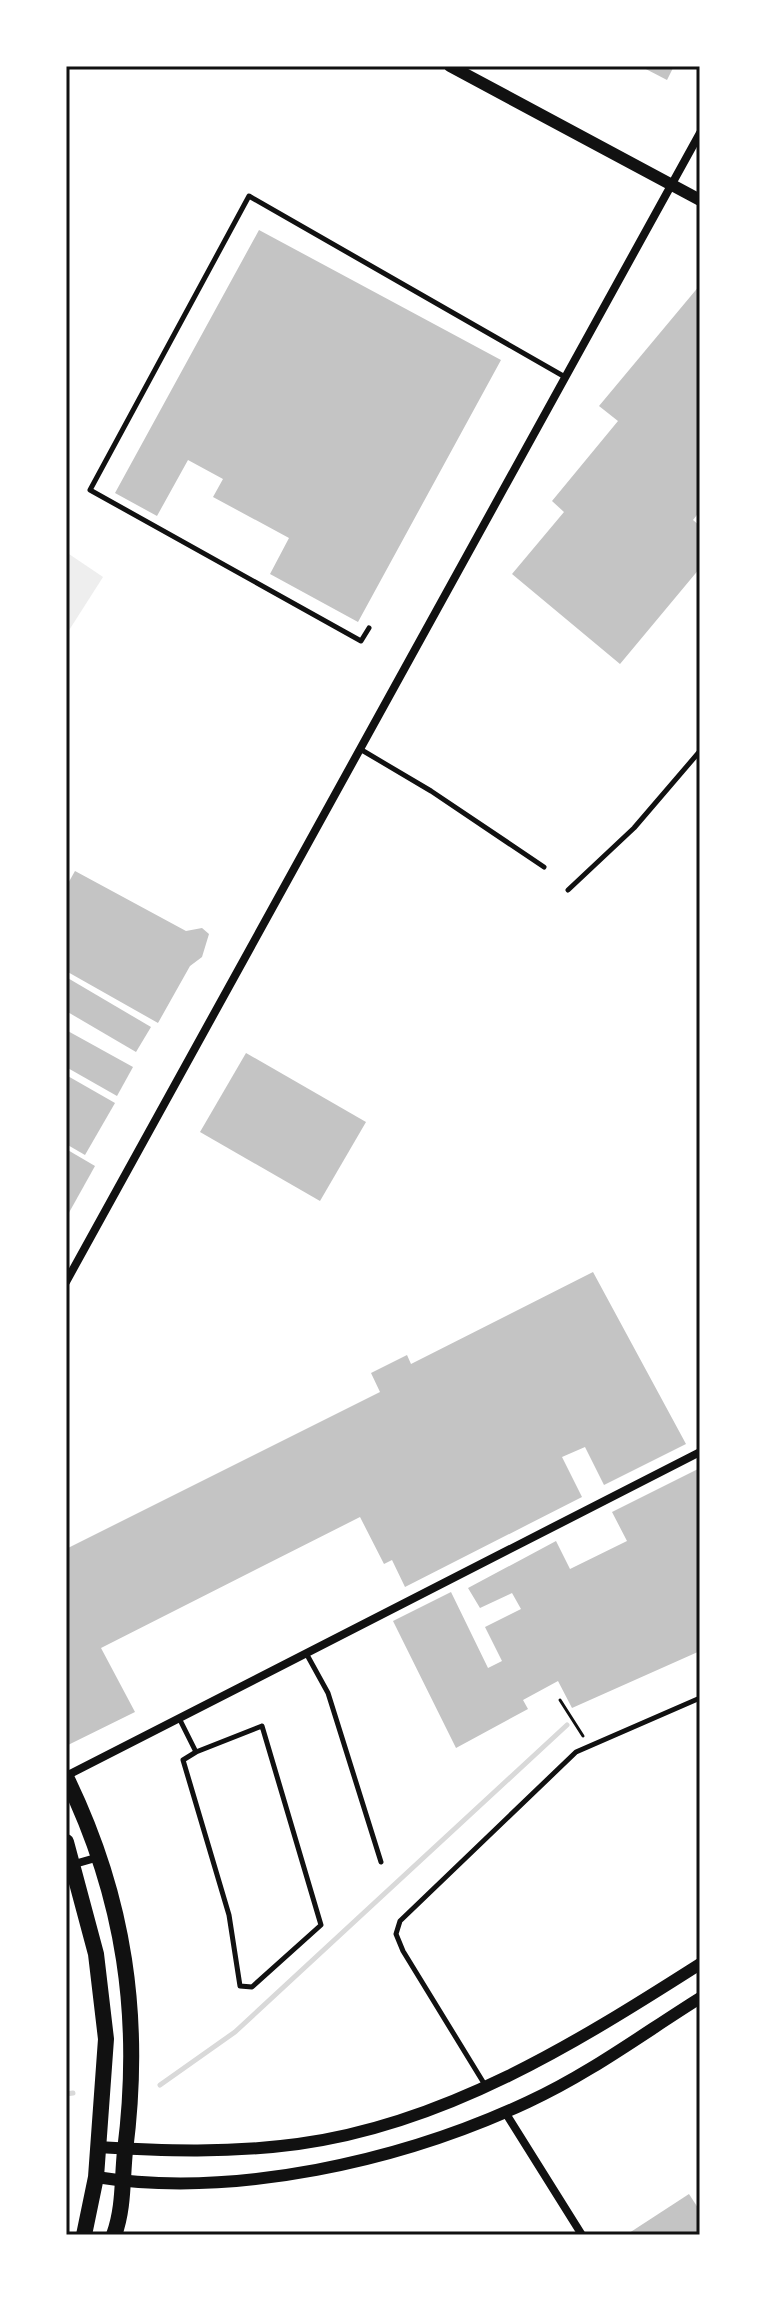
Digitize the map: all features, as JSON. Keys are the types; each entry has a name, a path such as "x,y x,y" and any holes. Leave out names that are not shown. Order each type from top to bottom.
{"main road":[{"path":"66,1777 87,1820 124,1942 134,2038 120,2217 114,2235"},
{"path":"66,1842 69,1866 96,1954 106,2039 96,2177 84,2235"}],"street":[{"path":"450,66 700,200"},
{"path":"66,1282 700,133"},
{"path":"66,1777 700,1452"},
{"path":"69,1866 99,1857"},
{"path":"97,2147 166,2152 299,2144 400,2120 556,2053 700,1964"},
{"path":"96,2177 122,2181 195,2182 271,2177 370,2158 440,2138 505,2112 575,2077 700,1998"},
{"path":"505,2112 582,2235"}],"lane":[{"path":"369,628 361,641 90,490 249,196 565,377"},
{"path":"360,749 431,791 544,867"},
{"path":"568,890 634,828 700,751"},
{"path":"306,1653 328,1693 381,1862"},
{"path":"485,2086 403,1951 396,1934 400,1921 576,1752 700,1698"},
{"path":"179,1718 196,1752"},
{"path":"262,1726 321,1925 252,1987 240,1986 229,1915 183,1760 196,1752 262,1726"}],"path":[{"path":"560,1700 590,1746"}],"shaded area":[{"path":"66,552 103,577 66,635"}],"building":[{"path":"640,66 674,66 667,80"},
{"path":"259,230 501,360 358,622 270,574 289,538 213,497 223,479 188,460 157,516 115,493"},
{"path":"700,285 700,511 693,520 700,526 700,568 620,664 512,574 564,512 552,501 618,421 599,406"},
{"path":"75,871 186,931 202,928 209,934 202,957 190,966 158,1023 66,971 66,887"},
{"path":"66,977 151,1027 136,1052 66,1011"},
{"path":"66,1030 133,1067 117,1096 66,1067"},
{"path":"246,1053 366,1122 320,1201 200,1132"},
{"path":"66,1075 115,1103 85,1155 66,1144"},
{"path":"66,1149 95,1166 66,1218"},
{"path":"593,1272 686,1444 604,1485 585,1447 562,1457 582,1497 405,1587 392,1560 384,1564 360,1517 101,1648 135,1712 66,1746 66,1549 380,1392 371,1373 407,1355 411,1364"},
{"path":"700,1468 700,1651 572,1708 558,1681 523,1700 528,1709 456,1748 393,1621 451,1592 488,1668 502,1661 485,1627 521,1609 512,1593 480,1608 468,1588 556,1541 570,1569 627,1541 612,1512"},
{"path":"689,2194 700,2211 700,2235 626,2235"}],"waterway":[{"path":"160,2085 235,2032 567,1725"},
{"path":"66,2094 73,2093"}]}
